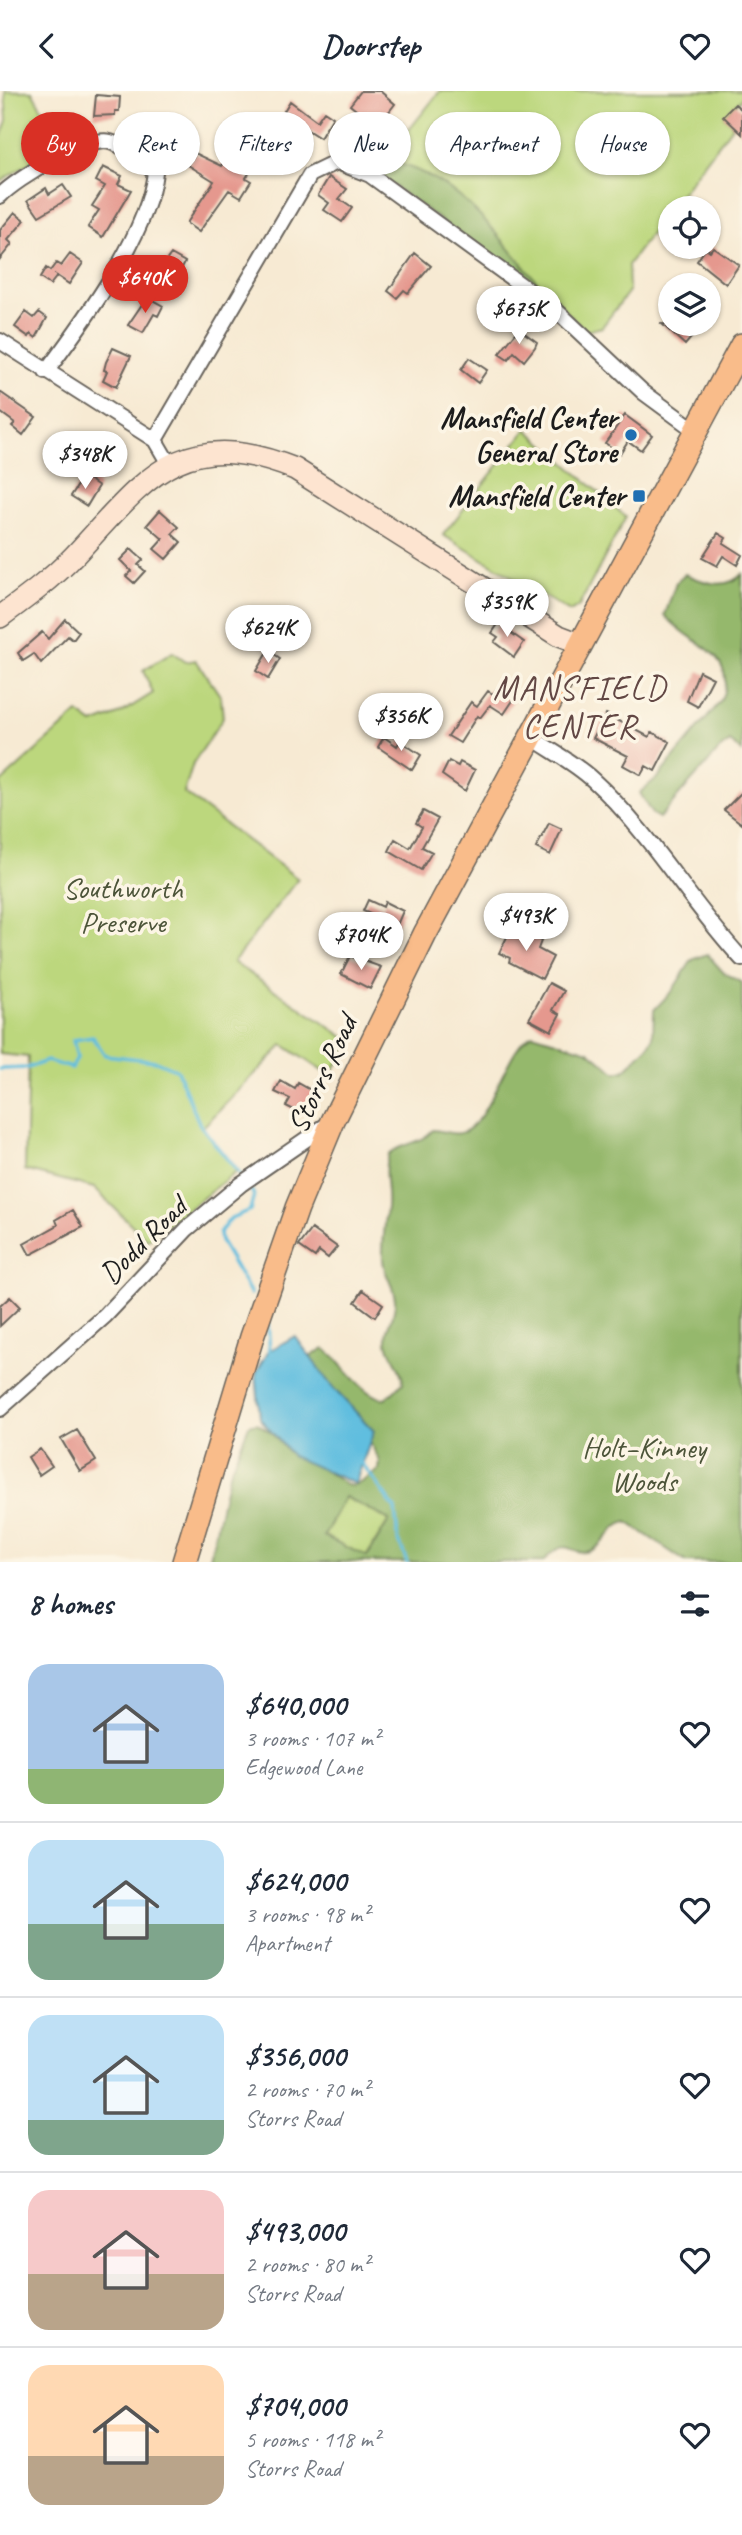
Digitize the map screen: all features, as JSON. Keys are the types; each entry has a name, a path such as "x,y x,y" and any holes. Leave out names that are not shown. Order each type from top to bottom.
{"main road":[{"name":"Storrs Road","path":"184,1562 261,1311 333,1122 425,934 742,345"},
{"path":"0,617 60,570 126,497 169,464 196,456 238,454 258,456 295,469 559,636 580,644"}],"street":[{"path":"0,197 53,161 89,142 109,141 140,157 155,172 153,194 132,237 86,319 46,372"},
{"path":"155,440 310,175 337,162 370,175 558,313 643,392 696,431"},
{"path":"0,341 155,440 169,464"},
{"path":"531,737 593,779 654,846 712,927 742,959"},
{"name":"Dodd Road","path":"0,1409 104,1316 187,1229 241,1184 333,1122"}],"green space":[{"path":"5,91 32,91 44,112 21,112 21,169 0,181 0,140 7,120"},
{"path":"440,91 742,91 742,98 724,116 733,125 680,196 658,196 658,225 628,265 629,291 602,327 586,331 535,281 404,175 411,175 411,127"},
{"path":"411,168 440,182 482,217 556,303 378,175 411,175"},
{"path":"527,429 626,517 579,606 570,612 443,535"},
{"path":"685,574 722,584 742,574 742,752 730,742 719,750 659,818 652,814 639,793 658,777 721,701 725,684 724,670 718,660 665,615 676,583"},
{"name":"Southworth Preserve","path":"172,653 185,662 196,660 221,697 223,718 193,764 184,793 298,879 233,962 350,1041 330,1076 283,1045 202,1128 237,1171 148,1241 94,1188 25,1170 28,1057 0,1054 0,783 78,713 93,724 121,713 153,693 143,671"},
{"name":"Holt–Kinney Woods","path":"707,954 723,972 742,983 742,1562 686,1562 627,1522 617,1527 592,1550 579,1552 565,1547 559,1548 543,1562 209,1562 228,1476 249,1425 257,1423 272,1433 288,1452 319,1466 346,1485 355,1486 379,1470 380,1461 369,1441 365,1424 331,1387 310,1357 324,1348 361,1386 377,1397 386,1399 403,1383 400,1370 387,1344 395,1301 383,1260 388,1154 433,1130 460,1133 471,1128 489,1102 514,1053 523,1041 533,1034 589,1051 616,1073 624,1071 649,1046 653,1038 654,1010 672,991 692,960","holes":["345,1497 389,1520 367,1557 324,1536"]},
{"path":"345,1497 389,1520 366,1557 324,1536"}],"water":[{"path":"295,1336 333,1388 374,1431 355,1484 292,1456 260,1418 256,1373 269,1351"}],"building":[{"path":"361,91 380,91 395,104 389,112 359,112 350,105"},
{"path":"96,95 120,97 119,111 113,112 113,115 99,116 99,112 94,112"},
{"path":"290,101 305,112 286,112"},
{"path":"735,104 742,110 742,134 723,116"},
{"path":"324,111 328,114 328,125 320,138 314,134 314,119 317,121"},
{"path":"200,155 214,162 214,175 248,175 246,178 251,181 241,197 229,190 199,232 186,223 214,181 200,172"},
{"path":"103,167 113,172 113,175 122,176 118,184 131,190 103,237 88,227 99,210 92,206 105,186 96,181"},
{"path":"329,177 347,189 339,199 352,208 342,222 324,210 329,203 318,195"},
{"path":"63,185 71,197 39,216 28,200 46,188 49,194"},
{"path":"15,212 25,220 8,240 12,244 0,259 0,230"},
{"path":"415,253 431,266 408,293 404,290 397,298 388,291"},
{"path":"721,253 739,265 726,284 721,280 721,273 712,273 697,261 721,259"},
{"path":"70,254 83,263 69,284 57,276 50,285 40,278 46,268 50,271 56,263 61,266"},
{"path":"171,254 185,262 174,283 157,273"},
{"path":"147,297 163,306 158,316 154,314 143,333 128,325"},
{"path":"26,312 34,318 39,312 47,318 36,338 31,334 29,337 15,327"},
{"path":"519,329 537,342 524,361 514,352 508,360 499,354"},
{"path":"675,336 693,336 685,345"},
{"path":"113,348 131,356 116,387 103,380 107,371 104,370 106,362"},
{"path":"469,358 487,370 478,383 461,370"},
{"path":"0,392 36,417 23,435 12,426 15,423 0,412"},
{"name":"Mansfield Center General Store","path":"625,415 652,435 641,450 628,441 620,453 605,443"},
{"path":"84,476 99,486 87,506 71,496"},
{"path":"160,510 179,527 172,534 181,542 166,559 154,549 163,539 147,525"},
{"path":"718,533 726,538 723,543 742,555 737,565 723,556 717,566 702,558"},
{"path":"131,549 143,560 138,565 145,571 134,583 126,576 131,571 120,560"},
{"path":"65,619 79,632 73,640 68,636 41,664 34,654 23,661 18,653 42,632 48,639"},
{"path":"501,620 510,626 507,630 524,642 514,657 494,642 498,637 492,633"},
{"path":"268,651 280,659 268,679 256,671"},
{"path":"699,671 713,678 698,707 687,701"},
{"path":"500,685 516,696 504,714 490,705 480,718 477,716 460,743 448,736 471,702 477,706 488,691 493,694"},
{"path":"606,714 649,737 652,732 670,742 655,771 646,766 641,775 623,765 628,756 593,738"},
{"path":"384,737 397,746 400,741 421,755 412,770 378,747"},
{"path":"449,761 458,766 460,762 475,770 465,791 442,775"},
{"path":"742,792 742,824 724,810"},
{"path":"423,811 438,819 422,847 432,852 421,870 389,851 395,839 410,848 422,827 416,823"},
{"path":"549,823 562,829 550,855 536,848"},
{"path":"368,900 383,907 385,902 403,911 397,925 363,911"},
{"path":"516,928 541,941 538,949 553,957 542,979 509,962 510,958 499,953 510,931 514,932"},
{"path":"350,956 381,967 370,989 341,974"},
{"path":"549,983 564,991 553,1010 560,1014 551,1031 529,1019"},
{"path":"281,1081 295,1089 298,1083 314,1092 302,1114 286,1106 290,1099 275,1092"},
{"path":"73,1210 83,1227 30,1255 24,1244 58,1225 56,1220"},
{"path":"312,1229 337,1247 328,1258 319,1251 315,1257 299,1246"},
{"path":"363,1290 383,1304 375,1317 355,1302"},
{"path":"10,1297 20,1307 0,1326 0,1306"},
{"path":"77,1430 96,1461 80,1471 61,1439"},
{"path":"40,1449 52,1466 39,1475 28,1457"}],"waterway":[{"path":"0,1069 27,1068 47,1061 72,1068 77,1058 73,1040 93,1037 105,1055 156,1061 177,1070 200,1125 242,1178"},
{"path":"247,1184 254,1195 250,1210 231,1218 219,1233 220,1241 251,1294"},
{"path":"268,1324 270,1353"},
{"path":"361,1462 395,1509 398,1538 407,1562"}],"place":[{"name":"Mansfield Center General Store","path":"631,435"},
{"name":"Mansfield Center","path":"639,496"}],"district":[{"name":"MANSFIELD CENTER","path":"580,707"}]}
